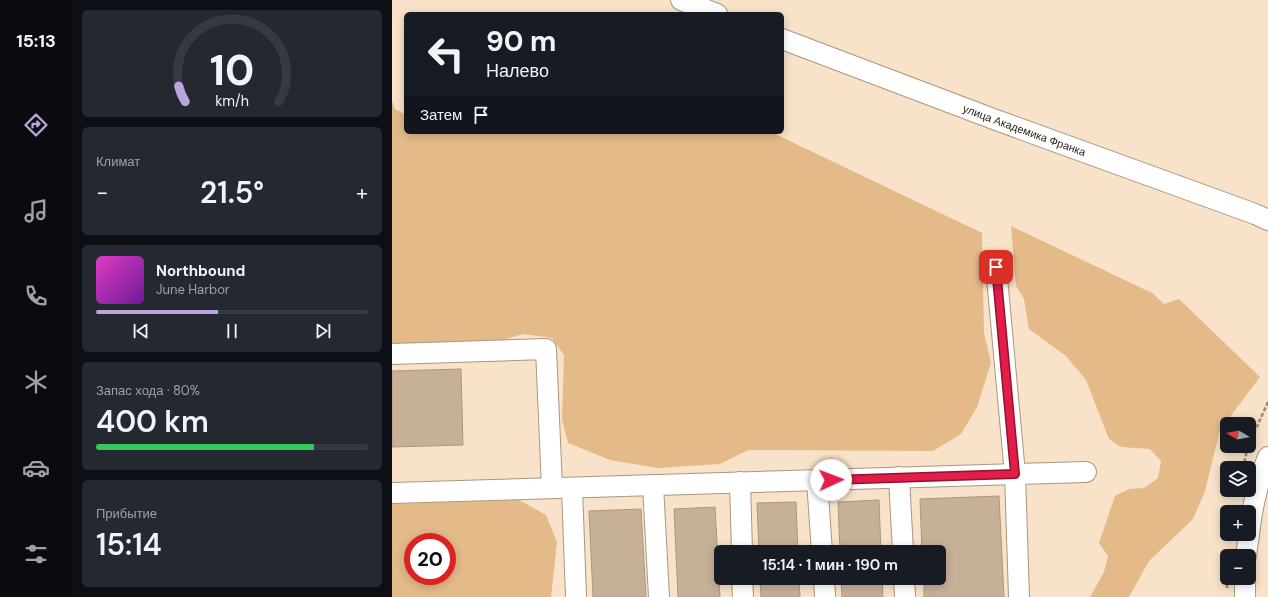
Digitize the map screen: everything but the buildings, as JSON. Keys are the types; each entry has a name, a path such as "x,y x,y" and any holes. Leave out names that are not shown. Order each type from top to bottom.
{"street":[{"path":"681,0 712,12"},
{"name":"улица Академика Франка","path":"784,40 996,120 1268,220"},
{"path":"996,267 1015,474 1019,597"},
{"path":"392,354 546,349 576,597"},
{"path":"1255,505 1268,457"},
{"path":"392,493 1086,472"},
{"path":"899,478 903,545"},
{"path":"817,480 822,545"},
{"path":"740,482 742,545"},
{"path":"653,485 659,597"},
{"path":"742,585 743,597"},
{"path":"824,585 825,597"},
{"path":"904,585 905,597"},
{"path":"1244,597 1245,585"}],"path":[{"path":"1256,429 1268,402"}],"shaded area":[{"path":"392,101 395,109 404,114 404,134 775,134 982,233 984,333 991,363 977,407 961,434 933,451 748,450 720,464 658,468 610,460 568,443 562,420 564,355 552,338 523,334 493,343 392,347"},
{"path":"1011,226 1152,293 1164,304 1179,299 1260,377 1230,417 1220,417 1220,430 1205,491 1193,519 1149,561 1129,597 1090,597 1104,572 1108,556 1099,543 1115,496 1129,489 1144,488 1158,478 1161,461 1150,449 1121,447 1109,439 1086,380 1066,356 1029,329 1024,299 1016,286"},
{"path":"519,500 546,515 557,542 551,597 392,597 392,504"}],"route":[{"path":"831,480 1015,474 996,267"}]}
